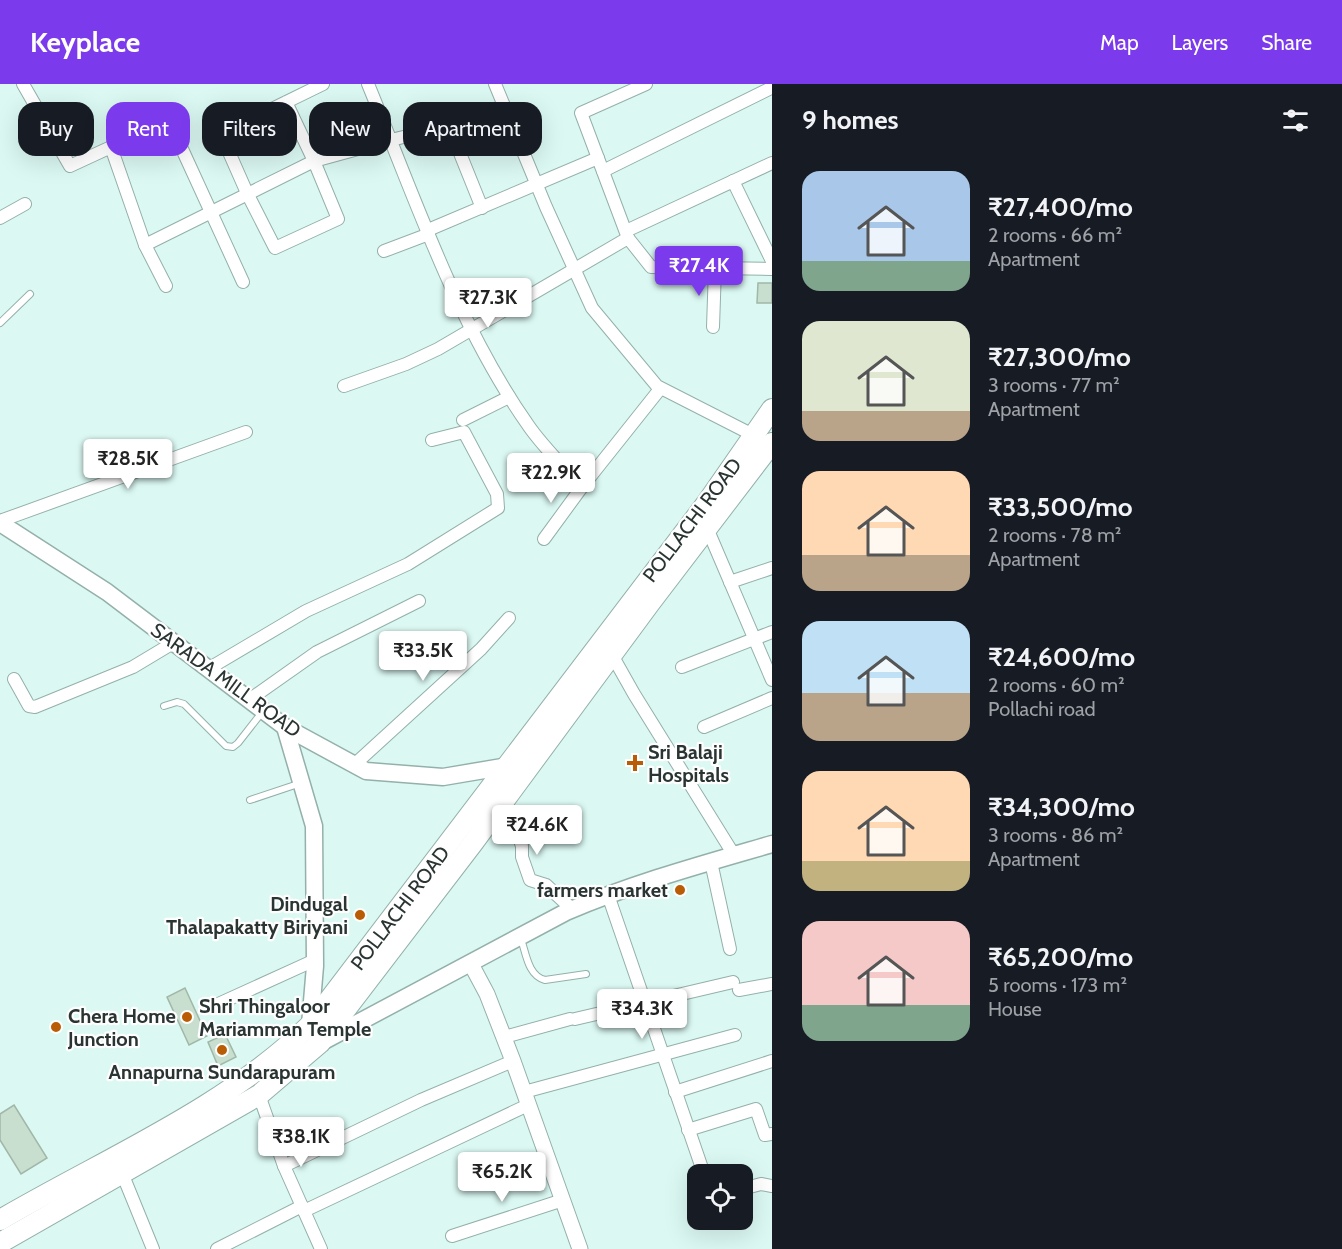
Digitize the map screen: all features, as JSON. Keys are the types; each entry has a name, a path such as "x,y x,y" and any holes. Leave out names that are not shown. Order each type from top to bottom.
{"highway":[{"name":"POLLACHI ROAD","path":"0,1220 220,1096 287,1047 310,1025 515,772 529,734 706,504 766,441 772,409"},
{"path":"0,1243 260,1095 320,1043 505,799 515,772 612,655 707,528 766,441"},
{"path":"36,1199 44,1217"}],"main road":[{"name":"SARADA MILL ROAD","path":"0,522 107,592 285,727 366,771 442,777 515,772"},
{"path":"285,727 314,826 315,960 310,1025 320,1043 572,909 608,895 772,844"}],"street":[{"path":"23,84 70,166 111,147 145,245 166,286"},
{"path":"286,102 323,84"},
{"path":"368,84 375,102"},
{"path":"495,84 502,102"},
{"path":"646,84 581,112 627,234 651,267 772,269"},
{"path":"603,171 771,88"},
{"path":"231,156 275,248 338,219 297,125"},
{"path":"403,137 391,140 471,329 489,364 529,427 582,487"},
{"path":"185,156 243,282"},
{"path":"145,245 247,193 315,162 336,156"},
{"path":"461,156 482,208"},
{"path":"525,156 592,308 660,389 766,441"},
{"path":"384,251 598,158"},
{"path":"344,386 406,364 438,349 575,270 627,234 772,162"},
{"path":"733,181 772,261"},
{"path":"0,218 25,204"},
{"path":"713,327 715,268"},
{"path":"544,539 660,389"},
{"path":"463,420 510,397"},
{"path":"0,522 246,432"},
{"path":"208,669 306,611 408,564 498,508 497,494 464,432 432,440"},
{"path":"707,528 772,680"},
{"path":"730,582 772,568"},
{"path":"249,700 317,651 419,601"},
{"path":"354,765 481,650 509,618"},
{"path":"682,667 772,632"},
{"path":"14,679 30,706 34,707 133,667 173,643"},
{"path":"612,655 734,855"},
{"path":"704,727 772,698"},
{"path":"505,799 522,846 522,857 530,880 546,885 572,909"},
{"path":"711,862 730,949"},
{"path":"608,895 700,1164"},
{"path":"216,1005 315,960"},
{"path":"471,964 487,994 504,1037 580,1249"},
{"path":"504,1037 645,1002 736,986 772,984"},
{"path":"217,1249 232,1246 303,1208 526,1098 735,1035"},
{"path":"675,1092 772,1060"},
{"path":"284,1166 421,1100 513,1061"},
{"path":"260,1095 284,1166 321,1249"},
{"path":"688,1130 756,1109 765,1135 772,1134"},
{"path":"122,1173 153,1249"},
{"path":"753,1186 761,1184 772,1186"},
{"path":"452,1236 563,1200"}],"lane":[{"path":"0,323 30,294"},
{"path":"164,706 177,702 184,704 226,746 233,747 263,711"},
{"path":"250,800 301,783"},
{"path":"520,935 532,970 537,977 545,980 586,974"}],"building":[{"path":"758,283 772,283 772,303 757,303"},
{"name":"Shri Thingaloor Mariamman Temple","path":"185,988 207,1036 189,1045 167,997"},
{"name":"Annapurna Sundarapuram","path":"225,1034 236,1057 218,1066 208,1042"},
{"path":"14,1105 47,1158 21,1174 0,1140 0,1114"}],"place":[{"name":"Sri Balaji Hospitals","path":"635,763"},
{"name":"farmers market","path":"680,890"},
{"name":"Dindugal Thalapakatty Biriyani","path":"360,915"},
{"name":"Shri Thingaloor Mariamman Temple","path":"187,1017"},
{"name":"Chera Home Junction","path":"56,1027"},
{"name":"Annapurna Sundarapuram","path":"222,1050"}]}
